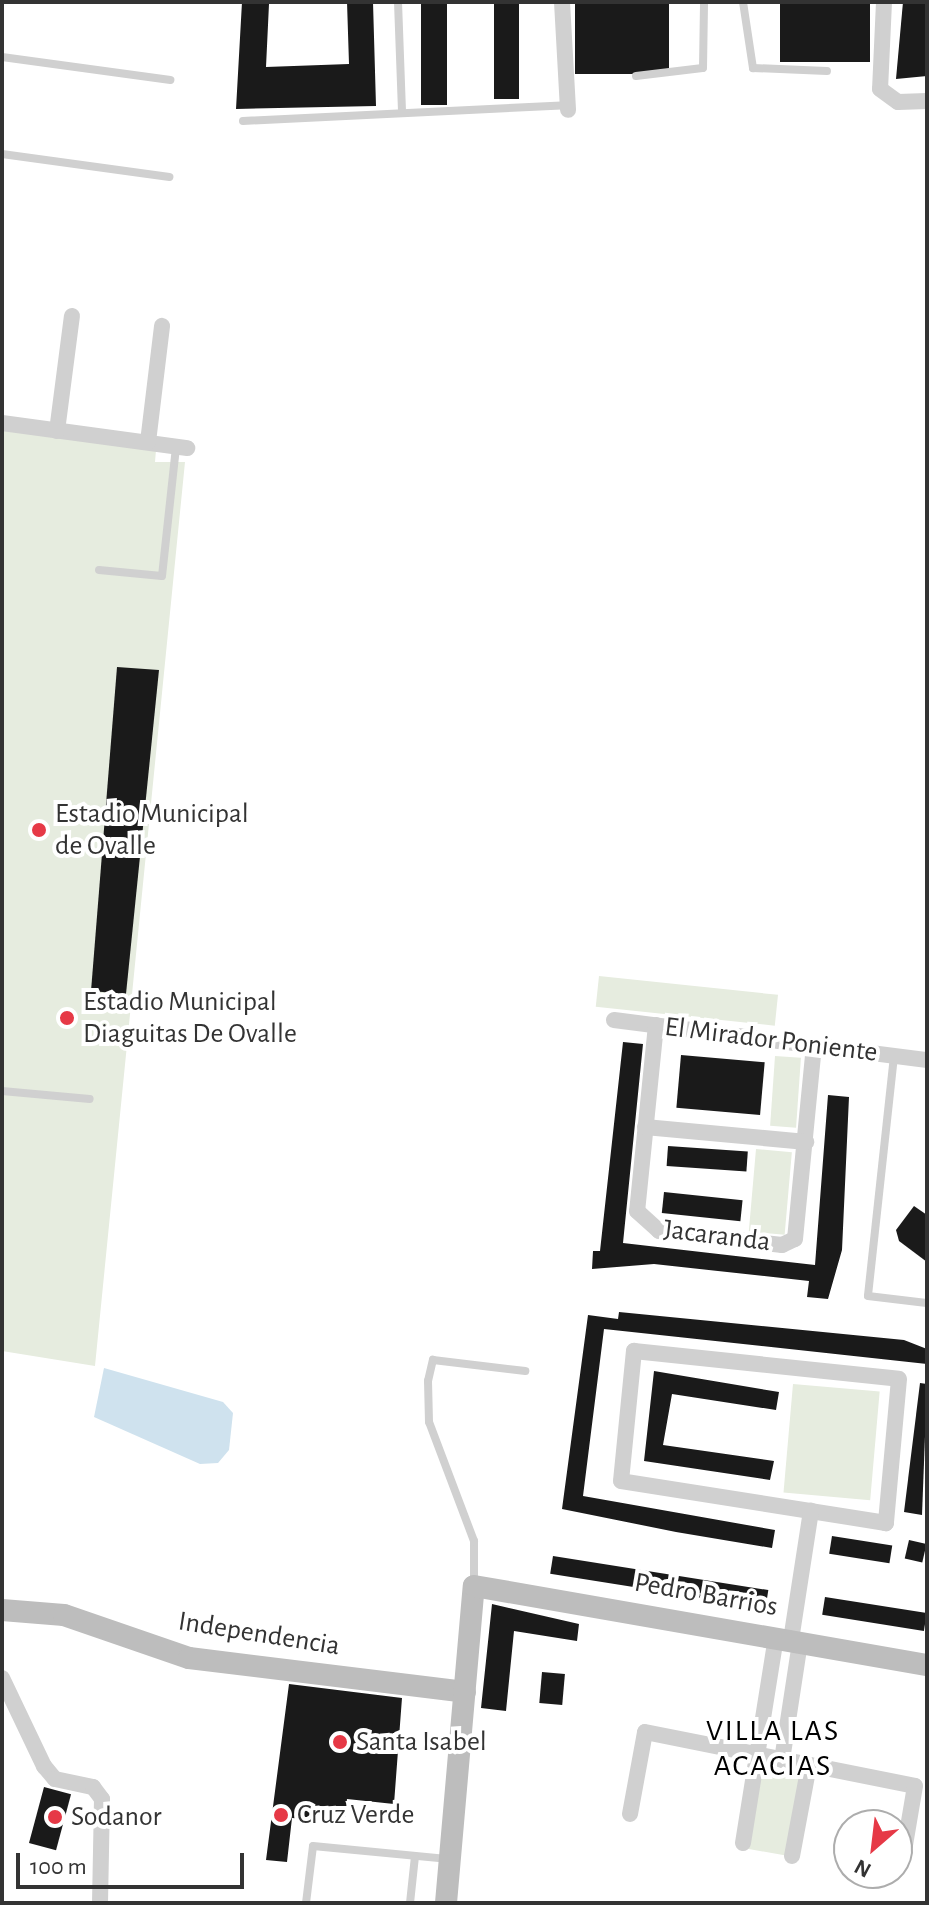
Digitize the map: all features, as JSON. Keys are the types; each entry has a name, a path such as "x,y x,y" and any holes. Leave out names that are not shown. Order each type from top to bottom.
{"main road":[{"name":"Pedro Barrios","path":"474,1586 927,1665"},
{"path":"446,1903 474,1586"},
{"name":"Independencia","path":"2,1610 64,1615 189,1658 465,1692"}],"street":[{"path":"562,2 567,108"},
{"path":"884,2 880,89 898,102 927,101"},
{"path":"57,431 72,316"},
{"path":"148,442 162,326"},
{"path":"2,423 182,448"},
{"name":"El Mirador Poniente","path":"614,1020 927,1060"},
{"name":"Jacaranda","path":"656,1025 637,1211 646,1226 782,1245 798,1229 814,1045"},
{"path":"645,1127 806,1142"},
{"path":"634,1351 899,1379 886,1523 811,1511 621,1481 634,1351"},
{"path":"743,1843 758,1755 789,1640 811,1511"},
{"path":"782,1760 789,1640"},
{"path":"2,1678 44,1766 55,1779 93,1787 102,1799 100,1903"},
{"path":"630,1814 645,1732 915,1786 911,1809"},
{"path":"792,1856 809,1765"}],"lane":[{"path":"398,2 402,113"},
{"path":"636,76 703,68 704,2"},
{"path":"743,2 753,68 827,71"},
{"path":"2,57 170,80"},
{"path":"243,121 567,108"},
{"path":"2,154 169,177"},
{"path":"99,570 162,576 182,448"},
{"path":"894,1056 868,1296 927,1303"},
{"path":"2,1091 90,1099"},
{"path":"474,1586 474,1541 429,1422 428,1381 433,1360 525,1371"},
{"path":"306,1903 313,1846 450,1859"},
{"path":"410,1903 415,1856"}],"shaded area":[{"name":"Estadio Municipal Diaguitas De Ovalle","path":"2,430 156,450 155,462 185,462 95,1366 2,1351"},
{"path":"599,976 778,995 775,1026 596,1007"},
{"path":"775,1056 801,1058 796,1128 770,1126"},
{"path":"756,1149 792,1152 785,1235 749,1232"},
{"path":"793,1384 880,1392 870,1500 784,1493"},
{"path":"762,1766 800,1773 786,1855 747,1849"}],"water":[{"path":"104,1368 223,1402 233,1413 229,1450 218,1463 200,1464 94,1417"}],"building":[{"path":"242,2 269,4 266,67 349,64 347,2 373,2 376,106 236,109"},
{"path":"421,2 447,2 447,105 421,105"},
{"path":"494,2 519,2 519,99 494,99"},
{"path":"575,2 669,2 669,74 575,74"},
{"path":"780,2 870,2 870,62 780,62"},
{"path":"903,2 927,2 927,76 896,79"},
{"path":"117,667 159,670 126,994 91,991"},
{"path":"623,1042 643,1044 623,1243 815,1265 828,1095 849,1097 842,1250 828,1299 807,1297 809,1281 654,1264 592,1269 593,1251 600,1251"},
{"path":"681,1055 765,1062 760,1115 676,1108"},
{"path":"668,1146 748,1152 746,1172 667,1166"},
{"path":"664,1192 743,1200 740,1221 662,1213"},
{"path":"914,1206 927,1215 927,1262 899,1241 896,1230"},
{"path":"619,1312 904,1340 927,1349 927,1364 604,1329 583,1496 775,1530 772,1548 676,1532 562,1509 588,1315 618,1319"},
{"path":"654,1371 779,1392 776,1410 672,1394 663,1445 774,1461 770,1480 644,1461"},
{"path":"920,1383 927,1384 922,1515 904,1512"},
{"path":"832,1536 892,1546 889,1563 829,1554"},
{"path":"909,1540 927,1544 922,1563 905,1559"},
{"path":"553,1556 768,1590 766,1608 550,1574"},
{"path":"825,1597 927,1613 924,1631 822,1615"},
{"path":"492,1604 579,1624 577,1641 514,1631 506,1711 481,1708"},
{"path":"542,1672 565,1674 562,1705 539,1703"},
{"name":"Santa Isabel","path":"289,1684 402,1698 394,1804 347,1799 345,1822 292,1818 287,1862 266,1860"},
{"name":"Sodanor","path":"44,1787 71,1794 56,1850 29,1843"}],"place":[{"name":"Estadio Municipal de Ovalle","path":"39,830"},
{"name":"Estadio Municipal Diaguitas De Ovalle","path":"67,1018"},
{"name":"Santa Isabel","path":"340,1742"},
{"name":"Cruz Verde","path":"281,1815"},
{"name":"Sodanor","path":"55,1817"}],"district":[{"name":"VILLA LAS ACACIAS","path":"773,1748"}]}
